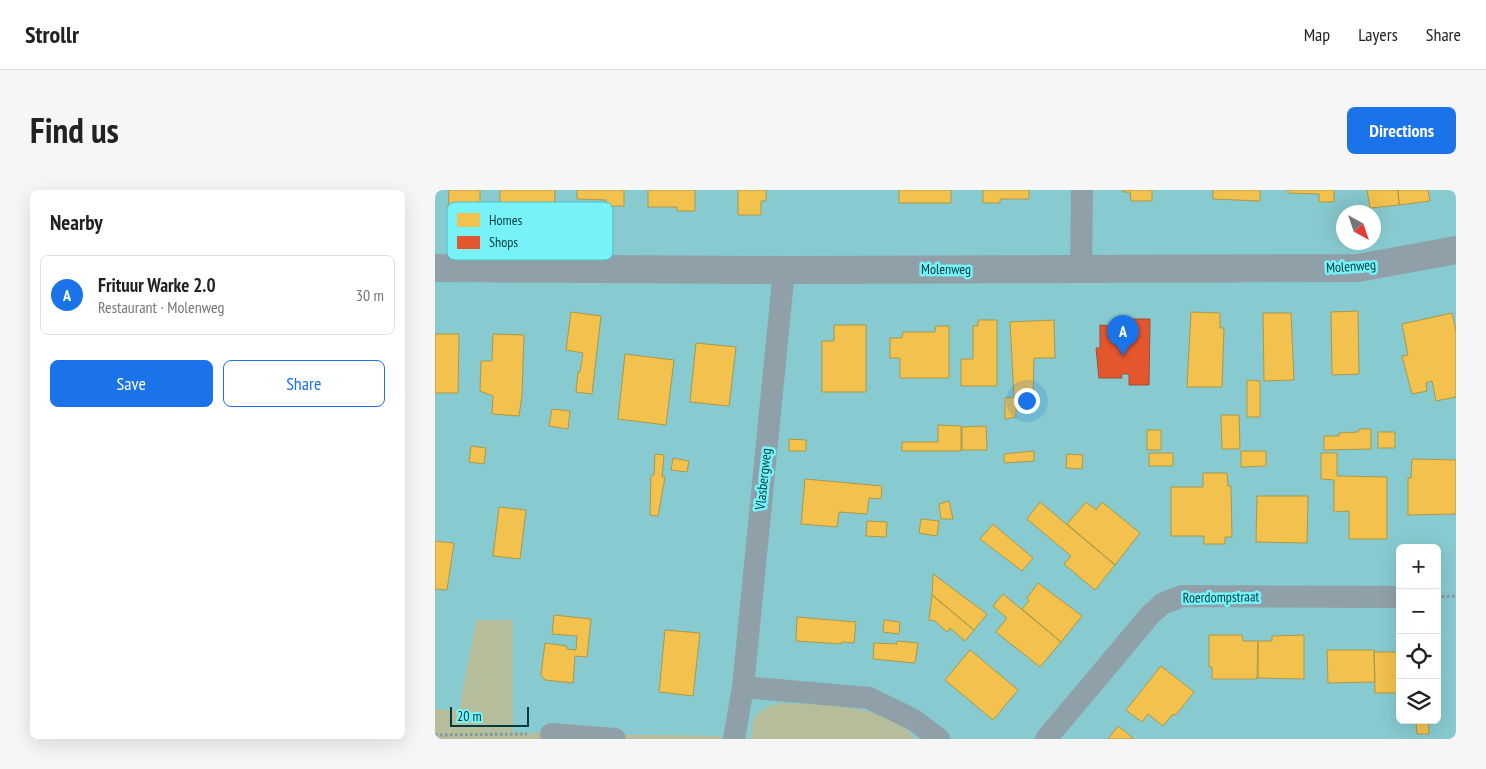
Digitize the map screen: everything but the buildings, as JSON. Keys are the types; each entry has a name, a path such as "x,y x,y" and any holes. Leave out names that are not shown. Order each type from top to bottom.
{"street":[{"path":"1081,190 1081,268"},
{"name":"Molenweg","path":"435,268 783,270 1358,268 1456,250"},
{"name":"Vlasbergweg","path":"735,739 743,687 783,270"},
{"name":"Roerdompstraat","path":"1046,739 1150,615 1163,604 1182,596 1396,597"},
{"path":"743,687 869,698 914,720 939,739"},
{"path":"551,734 615,739"}],"path":[{"path":"1441,597 1456,596"},
{"path":"435,735 551,734"}],"green space":[{"path":"476,620 513,620 513,733 721,736 721,739 435,739 435,709 459,710"},
{"path":"779,703 833,706 871,712 888,718 903,727 915,739 750,739 754,717 766,707"}],"place":[{"name":"Frituur Warke 2.0","path":"1123,356"}]}
